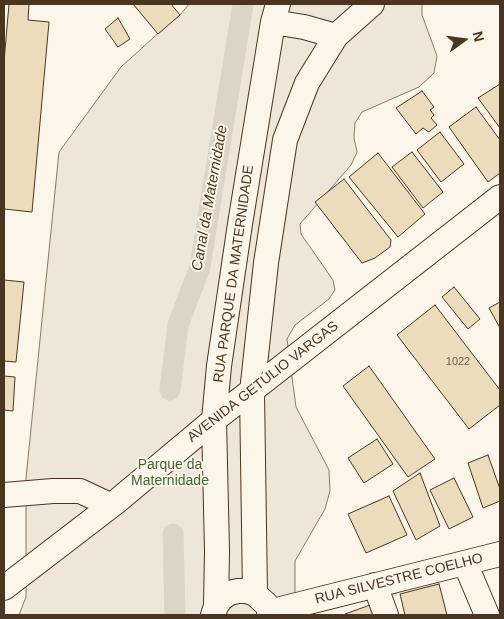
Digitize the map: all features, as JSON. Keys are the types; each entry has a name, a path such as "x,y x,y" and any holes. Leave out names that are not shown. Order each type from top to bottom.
{"street":[{"path":"265,607 252,392 266,263 285,140 307,82 336,36 372,4"},
{"path":"276,13 304,27 336,36"},
{"name":"RUA PARQUE DA MATERNIDADE","path":"214,611 217,551 214,420 219,366 240,224 276,13"},
{"name":"AVENIDA GETÚLIO VARGAS","path":"4,588 214,420 500,197"},
{"path":"4,495 53,491 80,492 110,505"},
{"name":"RUA SILVESTRE COELHO","path":"214,611 221,598 229,593 238,591 247,591 265,607 375,585 500,554"},
{"path":"465,563 487,615"},
{"path":"375,585 386,615"}],"green space":[{"name":"Parque da Maternidade","path":"189,4 422,4 422,15 437,56 434,73 419,87 362,112 355,123 354,138 357,152 351,165 300,224 301,234 333,280 335,290 329,299 295,325 287,339 296,407 329,470 330,491 325,509 295,561 295,615 19,615 26,597 26,478 59,152 121,67 180,15"}],"building":[{"path":"9,4 29,4 28,20 49,22 32,212 4,209 4,62"},
{"path":"133,4 171,4 180,15 158,34"},
{"path":"118,18 130,39 118,47 105,29"},
{"path":"500,84 500,128 478,98"},
{"path":"422,91 434,107 430,110 434,115 431,118 437,125 429,132 423,128 416,134 396,108"},
{"path":"476,107 500,140 500,173 488,182 449,127"},
{"path":"440,132 464,164 441,182 417,150"},
{"path":"412,152 443,192 423,208 392,167"},
{"path":"378,153 425,214 398,237 349,177"},
{"path":"344,179 391,240 390,247 375,258 362,263 315,202"},
{"path":"4,280 24,282 16,362 4,361"},
{"path":"454,287 480,319 468,329 442,297"},
{"path":"500,302 500,328 489,308"},
{"path":"435,305 500,390 500,405 469,429 397,335"},
{"path":"369,366 435,459 408,477 343,386"},
{"path":"4,376 15,377 13,411 4,410"},
{"path":"377,439 393,464 364,483 348,458"},
{"path":"488,455 500,489 500,501 483,508 468,463"},
{"path":"420,473 440,526 416,540 393,491"},
{"path":"454,478 473,517 449,529 430,490"},
{"path":"389,496 407,535 366,553 348,514"},
{"path":"439,584 447,615 405,615 400,594"},
{"path":"370,605 373,615 345,614"}],"waterway":[{"name":"Canal da Maternidade","path":"170,390 178,325 200,267 243,4"},
{"name":"Canal da Maternidade","path":"173,534 175,615"}]}
